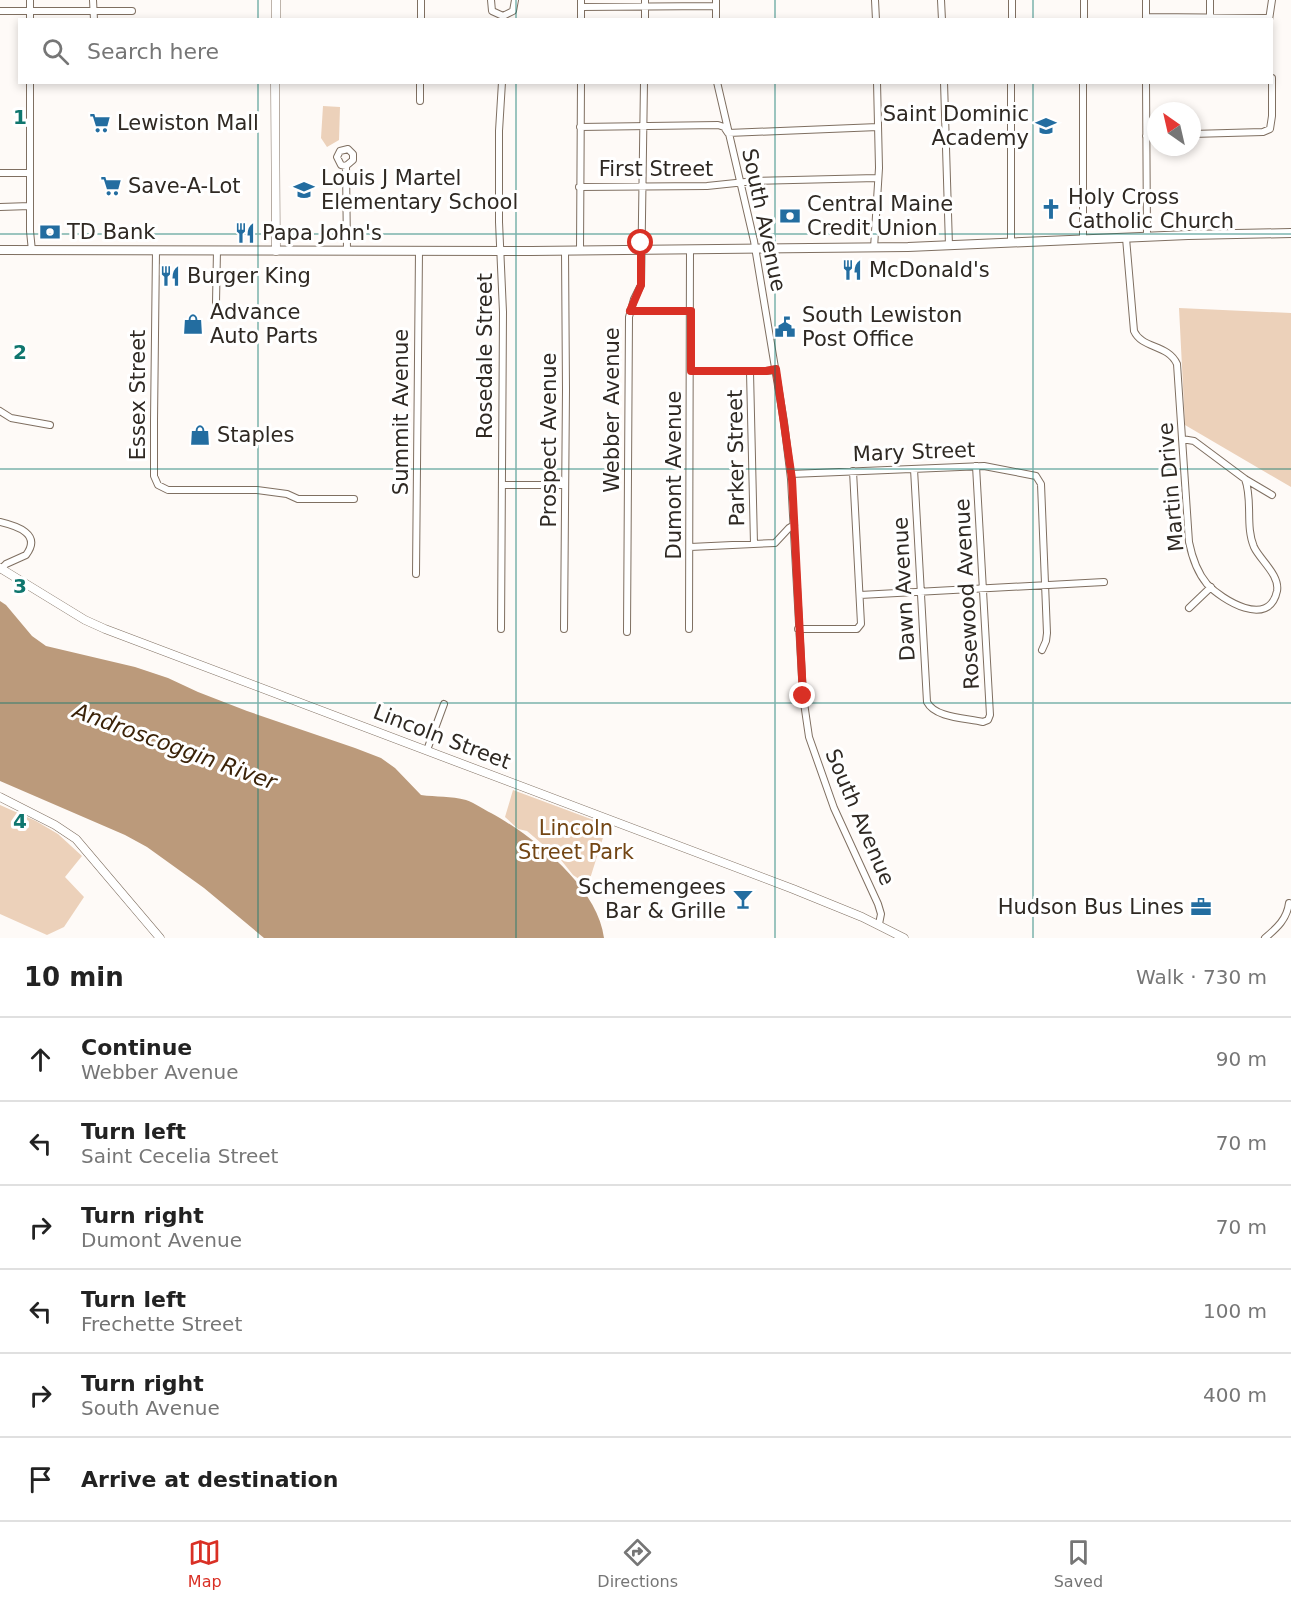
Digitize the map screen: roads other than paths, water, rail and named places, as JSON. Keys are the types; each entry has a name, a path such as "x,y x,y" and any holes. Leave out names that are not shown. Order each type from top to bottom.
{"highway":[{"path":"0,250 501,251 874,248 1291,233"}],"main road":[{"path":"276,0 276,18"},
{"path":"275,84 276,251"},
{"name":"Lincoln Street","path":"0,568 105,629 784,885 879,924 904,938"},
{"path":"0,797 55,825 76,839 160,938"}],"street":[{"path":"30,0 30,18"},
{"path":"93,0 93,18"},
{"path":"421,0 421,18"},
{"path":"491,0 492,11 503,18 513,11 515,0"},
{"path":"876,0 876,18"},
{"path":"941,0 942,18"},
{"path":"1012,0 1012,18"},
{"path":"1084,0 1084,18"},
{"path":"1146,0 1146,18 1210,18 1210,0"},
{"path":"1269,18 1272,0"},
{"path":"581,3 716,3"},
{"path":"0,11 132,11"},
{"path":"30,84 32,251"},
{"path":"420,84 420,101"},
{"name":"Rosedale Street","path":"501,629 503,312 499,131 502,84"},
{"path":"580,250 581,84"},
{"name":"Webber Avenue","path":"627,632 630,311 641,285 644,84"},
{"name":"South Avenue","path":"717,84 755,248 791,474 804,711 812,747 834,808 878,904 881,914 879,924"},
{"path":"874,248 879,168 877,84"},
{"path":"944,84 949,246"},
{"path":"1011,84 1011,243"},
{"path":"1083,84 1083,240"},
{"path":"1146,84 1147,237"},
{"path":"1201,134 1263,132 1270,129 1272,84"},
{"path":"580,127 718,125 724,127 728,133 878,127"},
{"path":"346,166 347,251"},
{"path":"0,173 30,173"},
{"name":"First Street","path":"579,187 726,185 755,181 877,178"},
{"path":"0,207 30,206"},
{"name":"Martin Drive","path":"1126,238 1134,331 1138,338 1164,349 1175,359 1178,369 1190,547 1198,570 1211,587 1232,604 1255,609 1269,604 1276,594 1276,580 1258,556 1251,537 1245,479"},
{"name":"Dumont Avenue","path":"689,629 690,249"},
{"name":"Essex Street","path":"156,250 154,476 158,485 168,490 257,490 287,494 298,499 354,499"},
{"path":"216,303 217,250"},
{"name":"Prospect Avenue","path":"564,629 565,250"},
{"name":"Summit Avenue","path":"416,574 419,251"},
{"path":"630,311 691,311"},
{"path":"691,371 750,372 776,369"},
{"name":"Parker Street","path":"750,372 754,544"},
{"path":"0,411 11,418 50,425"},
{"path":"1182,439 1194,441 1245,479 1272,495"},
{"name":"Mary Street","path":"791,474 976,466 1005,469 1038,477 1041,484 1046,586"},
{"name":"Rosewood Avenue","path":"930,707 938,712 983,722 988,720 990,715 976,466"},
{"name":"Dawn Avenue","path":"914,469 925,689 930,707"},
{"path":"798,629 839,631 859,628 861,624 853,471"},
{"path":"502,485 565,485"},
{"path":"0,522 25,531 32,542 26,555 0,568"},
{"path":"690,547 775,543 794,525"},
{"path":"860,595 1104,582"},
{"path":"1042,650 1047,641 1046,586"},
{"path":"1189,608 1211,587"},
{"path":"427,750 444,704"},
{"path":"1265,938 1288,913 1288,903"}],"water":[{"name":"Androscoggin River","path":"0,601 32,636 46,646 135,667 168,678 247,711 381,758 395,768 421,795 449,797 476,804 526,835 561,865 590,900 599,919 604,938 264,938 204,888 147,847 125,835 0,781"}],"place":[{"name":"Lewiston Mall","path":"100,123"},
{"name":"Saint Dominic Academy","path":"1046,126"},
{"name":"Save-A-Lot","path":"111,186"},
{"name":"Louis J Martel Elementary School","path":"304,190"},
{"name":"Holy Cross Catholic Church","path":"1051,209"},
{"name":"Central Maine Credit Union","path":"790,216"},
{"name":"TD Bank","path":"50,232"},
{"name":"Papa John's","path":"245,233"},
{"name":"McDonald's","path":"852,270"},
{"name":"Burger King","path":"170,276"},
{"name":"Advance Auto Parts","path":"193,324"},
{"name":"South Lewiston Post Office","path":"785,327"},
{"name":"Staples","path":"200,435"},
{"name":"Schemengees Bar & Grille","path":"743,899"},
{"name":"Hudson Bus Lines","path":"1201,907"}],"park label":[{"name":"Lincoln Street Park","path":"576,840"}]}
